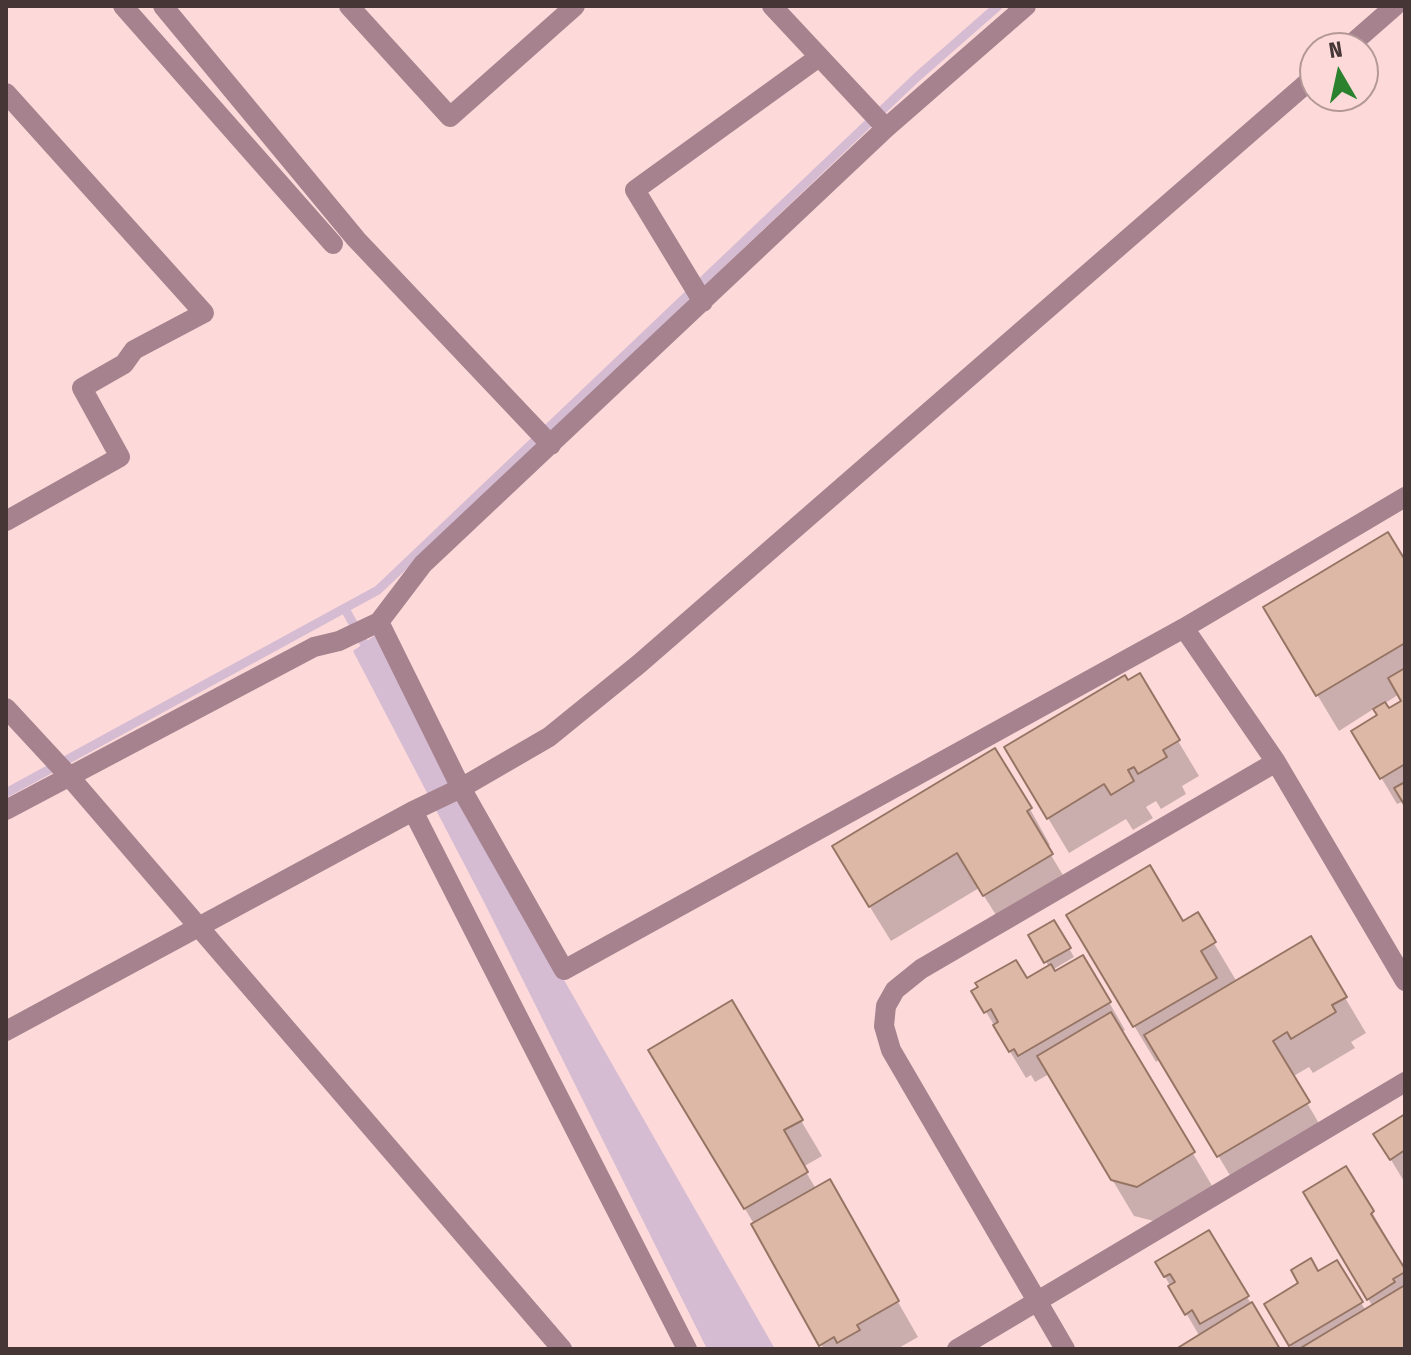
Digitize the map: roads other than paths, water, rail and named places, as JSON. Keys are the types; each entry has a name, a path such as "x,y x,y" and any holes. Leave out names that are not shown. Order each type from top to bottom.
{"street":[{"path":"123,6 333,244"},
{"path":"163,6 356,239 551,445"},
{"path":"349,6 450,117 575,6"},
{"path":"772,6 886,128"},
{"path":"6,810 314,647 339,641 379,622 423,564 886,128 1026,6"},
{"path":"1365,32 1395,6"},
{"path":"703,302 635,190 819,57"},
{"path":"6,1031 461,788 549,737 639,664 1299,90"},
{"path":"6,93 204,313 134,350 124,364 82,388 120,457 6,521"},
{"path":"379,622 461,788 564,970 1184,628 1405,497"},
{"path":"1184,628 1276,762 1405,981"},
{"path":"6,708 68,775 562,1349"},
{"path":"1065,1349 891,1050 884,1026 886,1006 895,990 921,969 1276,762"},
{"path":"417,809 687,1349"},
{"path":"957,1349 1405,1082"}],"waterway":[{"path":"6,793 378,590 917,77 998,6"},
{"path":"345,609 364,643"}]}
